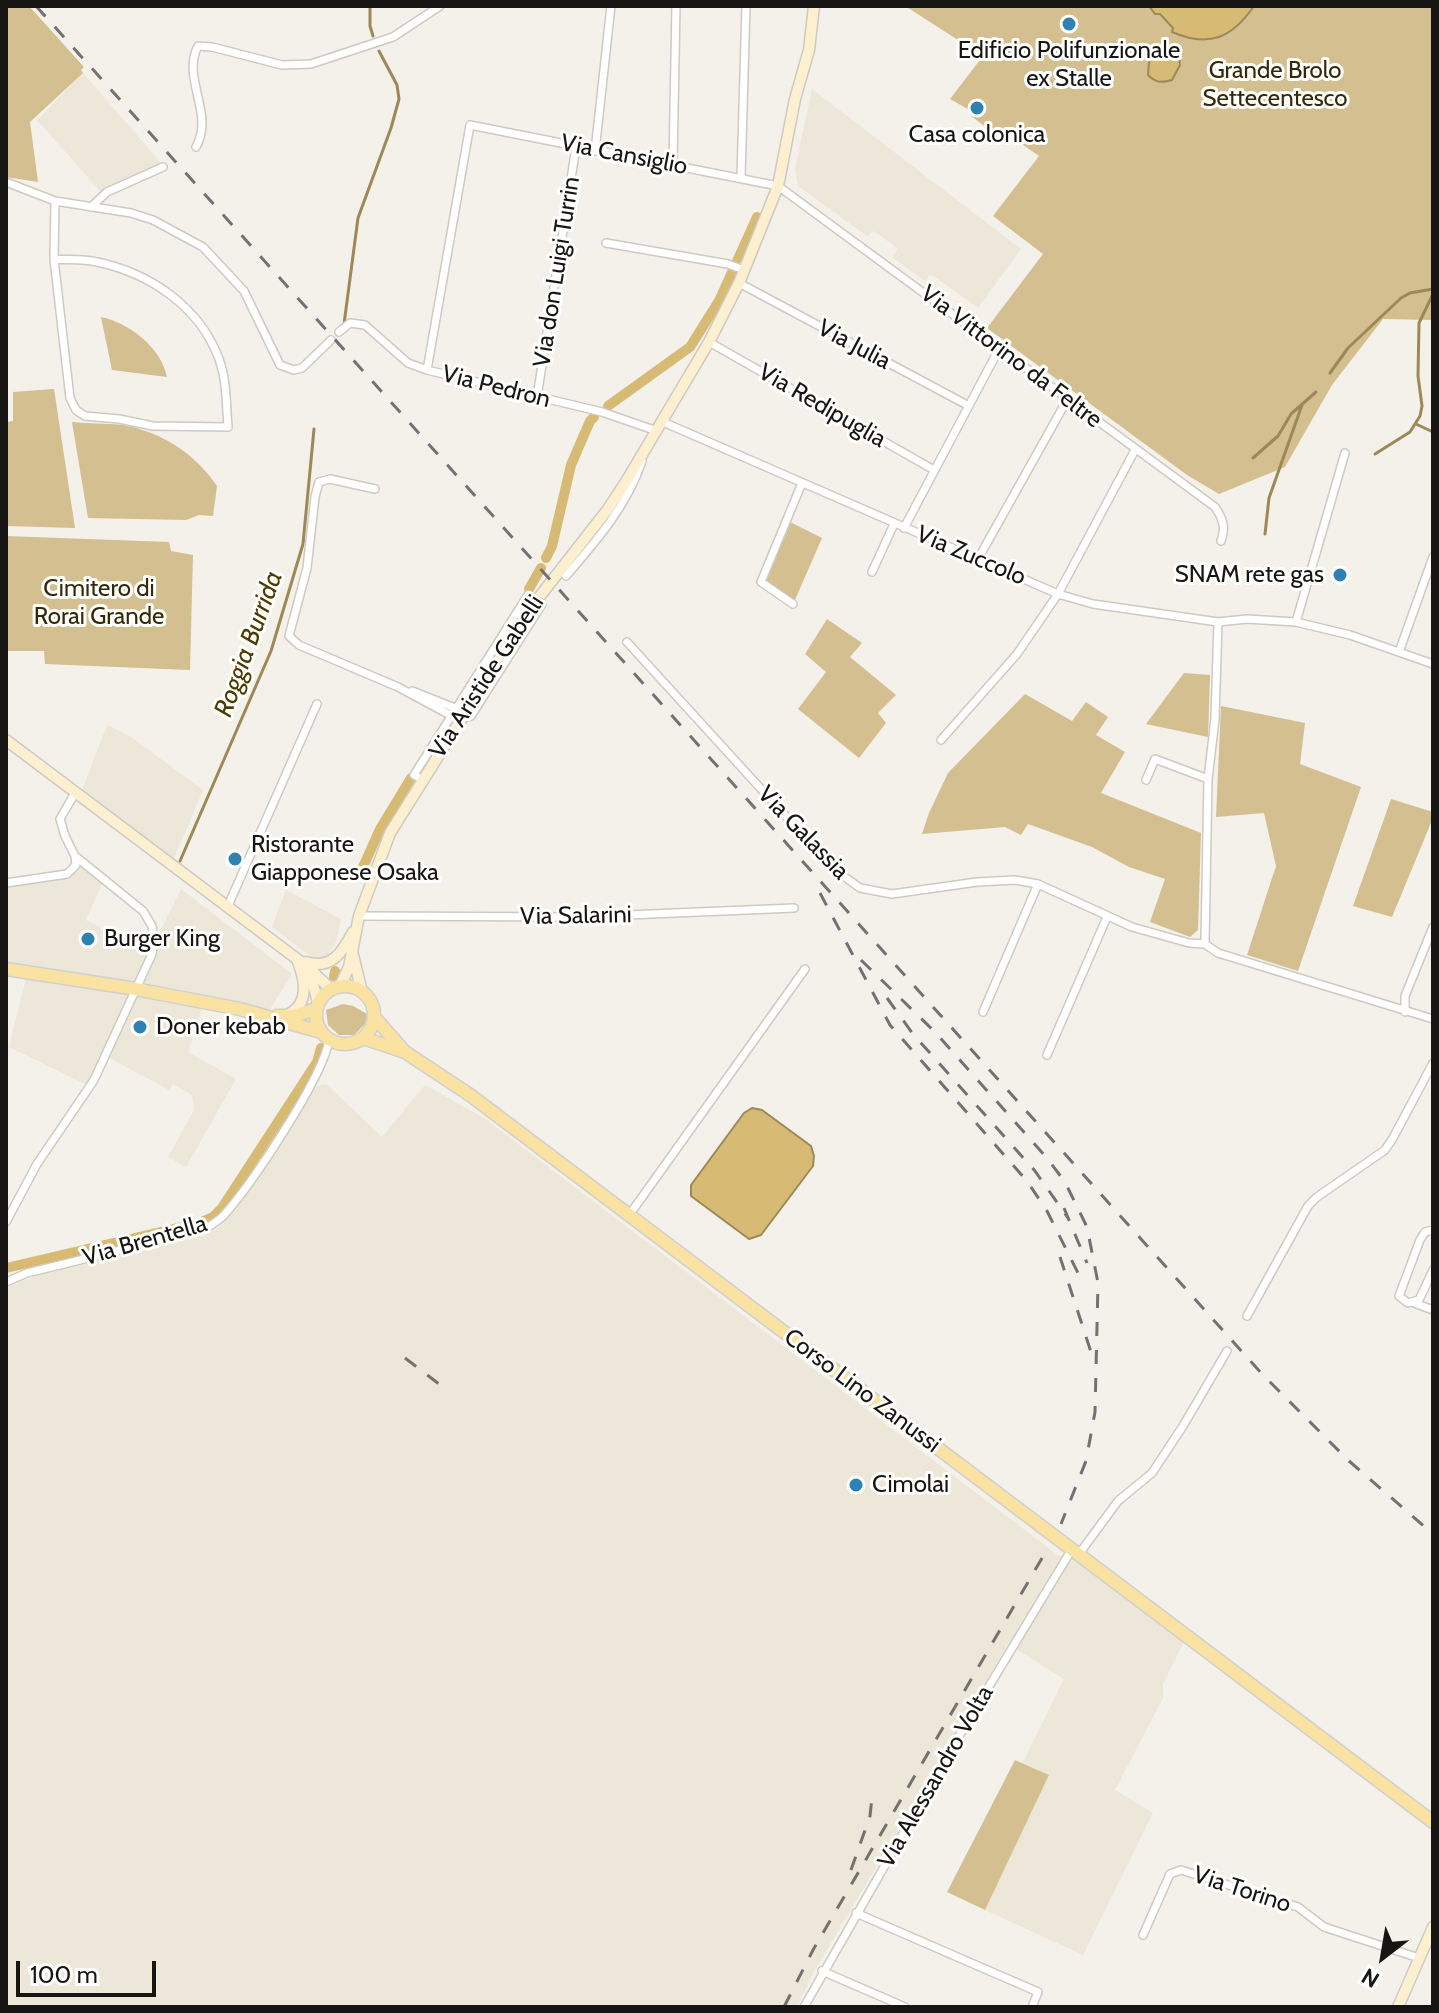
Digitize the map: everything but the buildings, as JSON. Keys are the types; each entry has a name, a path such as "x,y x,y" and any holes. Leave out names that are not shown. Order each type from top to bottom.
{"main road":[{"name":"Via Aristide Gabelli","path":"298,960 323,965 338,957 358,920 390,833 458,714 533,605 608,509 709,342 739,283 741,269 778,186 795,99 809,50 814,6"},
{"path":"6,740 335,988 355,988 362,992 371,1003 374,1017 363,1038 344,1044 257,1014 132,988 6,969"},
{"name":"Via Aristide Gabelli","path":"335,988 353,952 358,920"},
{"name":"Via Aristide Gabelli","path":"353,952 362,992"},
{"path":"298,960 312,981 317,1025 325,1036"},
{"path":"284,1016 297,1011 303,996 304,980 298,960"},
{"path":"257,1014 284,1016 317,1005 335,988"},
{"name":"Corso Lino Zanussi","path":"374,1017 405,1052 470,1095 630,1214 1433,1822"},
{"name":"Corso Lino Zanussi","path":"363,1038 405,1052"},
{"name":"Corso Lino Zanussi","path":"1355,1763 1381,1791 1433,1832"},
{"path":"1398,2007 1433,1927"}],"street":[{"path":"196,147 204,133 193,55 198,46 292,67 311,64 393,37 440,6"},
{"path":"595,151 611,6"},
{"path":"673,164 676,6"},
{"path":"741,177 746,6"},
{"name":"Via Cansiglio","path":"427,370 470,125 778,186"},
{"name":"Via don Luigi Turrin","path":"537,397 576,147"},
{"path":"91,207 107,192 163,167"},
{"path":"6,182 55,201 131,213 153,220 203,247 244,291 280,365 294,370 302,368 331,340"},
{"name":"Via Vittorino da Feltre","path":"778,186 1215,507 1222,517 1225,530 1221,541"},
{"path":"54,259 96,262 122,269 143,276 176,299 194,317 218,357 224,380 228,427 153,426 85,416 76,410 70,398 54,259 55,201"},
{"path":"606,243 728,264 741,269"},
{"name":"Via Julia","path":"739,283 969,406"},
{"name":"Via Pedron","path":"339,332 356,322 365,325 408,363 427,370 660,426"},
{"name":"Via Redipuglia","path":"709,342 934,470"},
{"path":"904,528 999,349"},
{"path":"978,559 1067,400"},
{"name":"Via Zuccolo","path":"660,426 802,483 1058,594 1093,604 1218,622 1247,619 1296,622 1350,635 1433,664"},
{"name":"Via Aristide Gabelli","path":"566,576 608,526 633,487 647,447"},
{"path":"941,740 1017,654 1058,594 1135,450"},
{"path":"1296,622 1345,453"},
{"path":"375,489 330,479 319,482 303,584 290,638 299,645 458,714 471,716 542,604 528,595 458,714"},
{"path":"793,604 761,582 802,483"},
{"path":"872,572 894,524"},
{"path":"1399,652 1433,557"},
{"path":"1205,944 1208,779 1215,719 1218,622"},
{"name":"Via Galassia","path":"627,642 847,881 872,892 892,894 977,882 1015,880 1038,884 1107,917 1152,933 1205,944 1218,953 1433,1019"},
{"path":"227,908 317,704"},
{"path":"1146,780 1155,759 1208,779"},
{"path":"6,883 67,874 76,865 60,819 75,793"},
{"path":"6,1222 37,1164 94,1080 132,988 152,954 152,926 143,911 75,856"},
{"path":"983,1012 1038,884"},
{"name":"Via Salarini","path":"358,920 580,917 794,908"},
{"path":"1047,1055 1107,917"},
{"path":"1405,1012 1405,996 1433,927"},
{"path":"630,1214 805,969"},
{"name":"Via Brentella","path":"6,1282 27,1273 206,1229 223,1217 316,1077 325,1036"},
{"path":"1247,1316 1308,1206 1385,1150 1433,1063"},
{"path":"1433,1230 1425,1232 1399,1290 1399,1296 1408,1303 1433,1310"},
{"path":"1414,1303 1419,1300 1433,1270"},
{"name":"Via Alessandro Volta","path":"804,2007 856,1913 1076,1552 1118,1501 1152,1473 1227,1351"},
{"name":"Via Torino","path":"1143,1935 1170,1874 1181,1870 1298,1907 1324,1927 1419,1958"},
{"path":"856,1913 1038,1992 1032,2007"},
{"path":"822,1971 905,2007"}],"shaded area":[{"path":"1149,6 1254,6 1228,33 1197,39 1172,32 1173,28"},
{"path":"1160,48 1179,56 1180,65 1172,80 1165,82 1148,75 1149,62"},
{"path":"83,73 162,164 102,193 37,120"},
{"path":"812,89 1021,249 978,308 931,274 925,281 892,257 898,249 881,236 873,231 868,237 798,186 795,169"},
{"path":"107,725 128,735 203,790 172,864 81,793"},
{"path":"78,862 103,882 86,920 149,954 181,889 292,974 267,1014 6,966 6,885 70,875"},
{"path":"286,890 341,919 336,942 326,958 309,955 272,927"},
{"path":"27,974 203,1004 188,1052 236,1079 186,1167 168,1157 194,1110 192,1095 173,1084 169,1090 104,1055 87,1085 9,1047"},
{"path":"326,1084 382,1137 425,1085 484,1118 1059,1556 1073,1554 1186,1638 1163,1684 1163,1698 1115,1790 1153,1813 1083,1955 985,1910 1049,1775 1023,1762 1064,1679 1008,1644 814,1972 797,2007 6,2007 6,1288 51,1270 203,1236 220,1227 236,1210 317,1086"},
{"path":"752,1108 762,1110 811,1146 814,1156 813,1166 761,1235 749,1239 691,1196 691,1185 744,1113"}],"green space":[{"path":"6,6 29,6 84,67 81,70 83,73 30,122 38,182 6,177"},
{"name":"Grande Brolo Settecentesco","path":"905,6 1433,6 1433,320 1383,319 1332,385 1285,467 1219,494 1187,475 987,328 1043,254 993,216 1039,156 1000,129 995,134 971,116 973,112 950,99 983,56"},
{"path":"101,317 133,331 151,346 167,377 112,370"},
{"path":"54,389 75,528 6,526 6,422 13,421 13,392"},
{"path":"72,422 137,428 164,439 188,454 217,486 213,516 199,515 186,520 88,518"},
{"path":"790,522 822,538 795,600 765,581"},
{"name":"Cimitero di Rorai Grande","path":"6,536 169,542 171,551 193,555 190,670 45,664 44,651 6,651"},
{"path":"827,619 862,643 850,657 896,695 878,713 886,723 859,758 798,709 826,672 805,654"},
{"path":"1184,673 1210,675 1208,737 1146,724"},
{"path":"1025,694 1072,721 1086,702 1108,717 1096,735 1125,752 1101,793 1201,833 1198,930 1190,937 1150,922 1165,879 1129,867 1092,847 1028,824 1021,835 1005,827 922,834 948,773"},
{"path":"1221,706 1305,723 1300,764 1361,787 1298,971 1247,955 1276,866 1264,813 1216,817"},
{"path":"1391,799 1433,812 1392,917 1353,906"},
{"path":"343,1004 367,1014 365,1024 354,1035 339,1035 328,1025 326,1010"},
{"path":"1015,1760 1049,1775 985,1910 947,1892"}],"waterway":[{"name":"Roggia Burrida","path":"370,6 373,36"},
{"name":"Roggia Burrida","path":"344,324 358,218 399,99 397,85 379,51"},
{"path":"608,406 690,347 719,301 757,217"},
{"path":"1330,373 1348,348 1401,298 1433,289"},
{"path":"1375,454 1410,432 1420,416 1419,323 1433,294"},
{"path":"1253,458 1278,436 1291,414 1316,392"},
{"path":"1265,534 1269,498 1302,405"},
{"path":"546,558 552,546 571,465 594,417"},
{"path":"1416,424 1433,432"},
{"name":"Roggia Burrida","path":"180,861 271,651 303,544 314,429"},
{"path":"529,589 541,568"},
{"path":"359,876 380,829 411,778"},
{"path":"334,977 335,971"},
{"path":"6,1268 199,1223 213,1217 222,1208 317,1062 321,1048"}],"railway":[{"path":"36,6 1262,1374 1349,1461 1433,1534"},
{"path":"820,893 890,1025 1027,1181 1047,1211 1079,1275"},
{"path":"861,960 934,1031 1047,1158 1065,1182 1087,1227 1098,1283 1095,1412 1086,1461 1061,1524"},
{"path":"887,998 913,1034 1035,1171 1068,1218"},
{"path":"1064,1208 1087,1263"},
{"path":"1060,1257 1091,1352"},
{"path":"405,1358 439,1384"},
{"path":"784,2007 813,1950 1045,1553"},
{"path":"851,1870 870,1816 872,1797"}],"place":[{"name":"Edificio Polifunzionale ex Stalle","path":"1069,24"},
{"name":"Casa colonica","path":"977,108"},
{"name":"SNAM rete gas","path":"1340,575"},
{"name":"Ristorante Giapponese Osaka","path":"235,859"},
{"name":"Burger King","path":"88,939"},
{"name":"Doner kebab","path":"140,1027"},
{"name":"Cimolai","path":"856,1485"}]}
